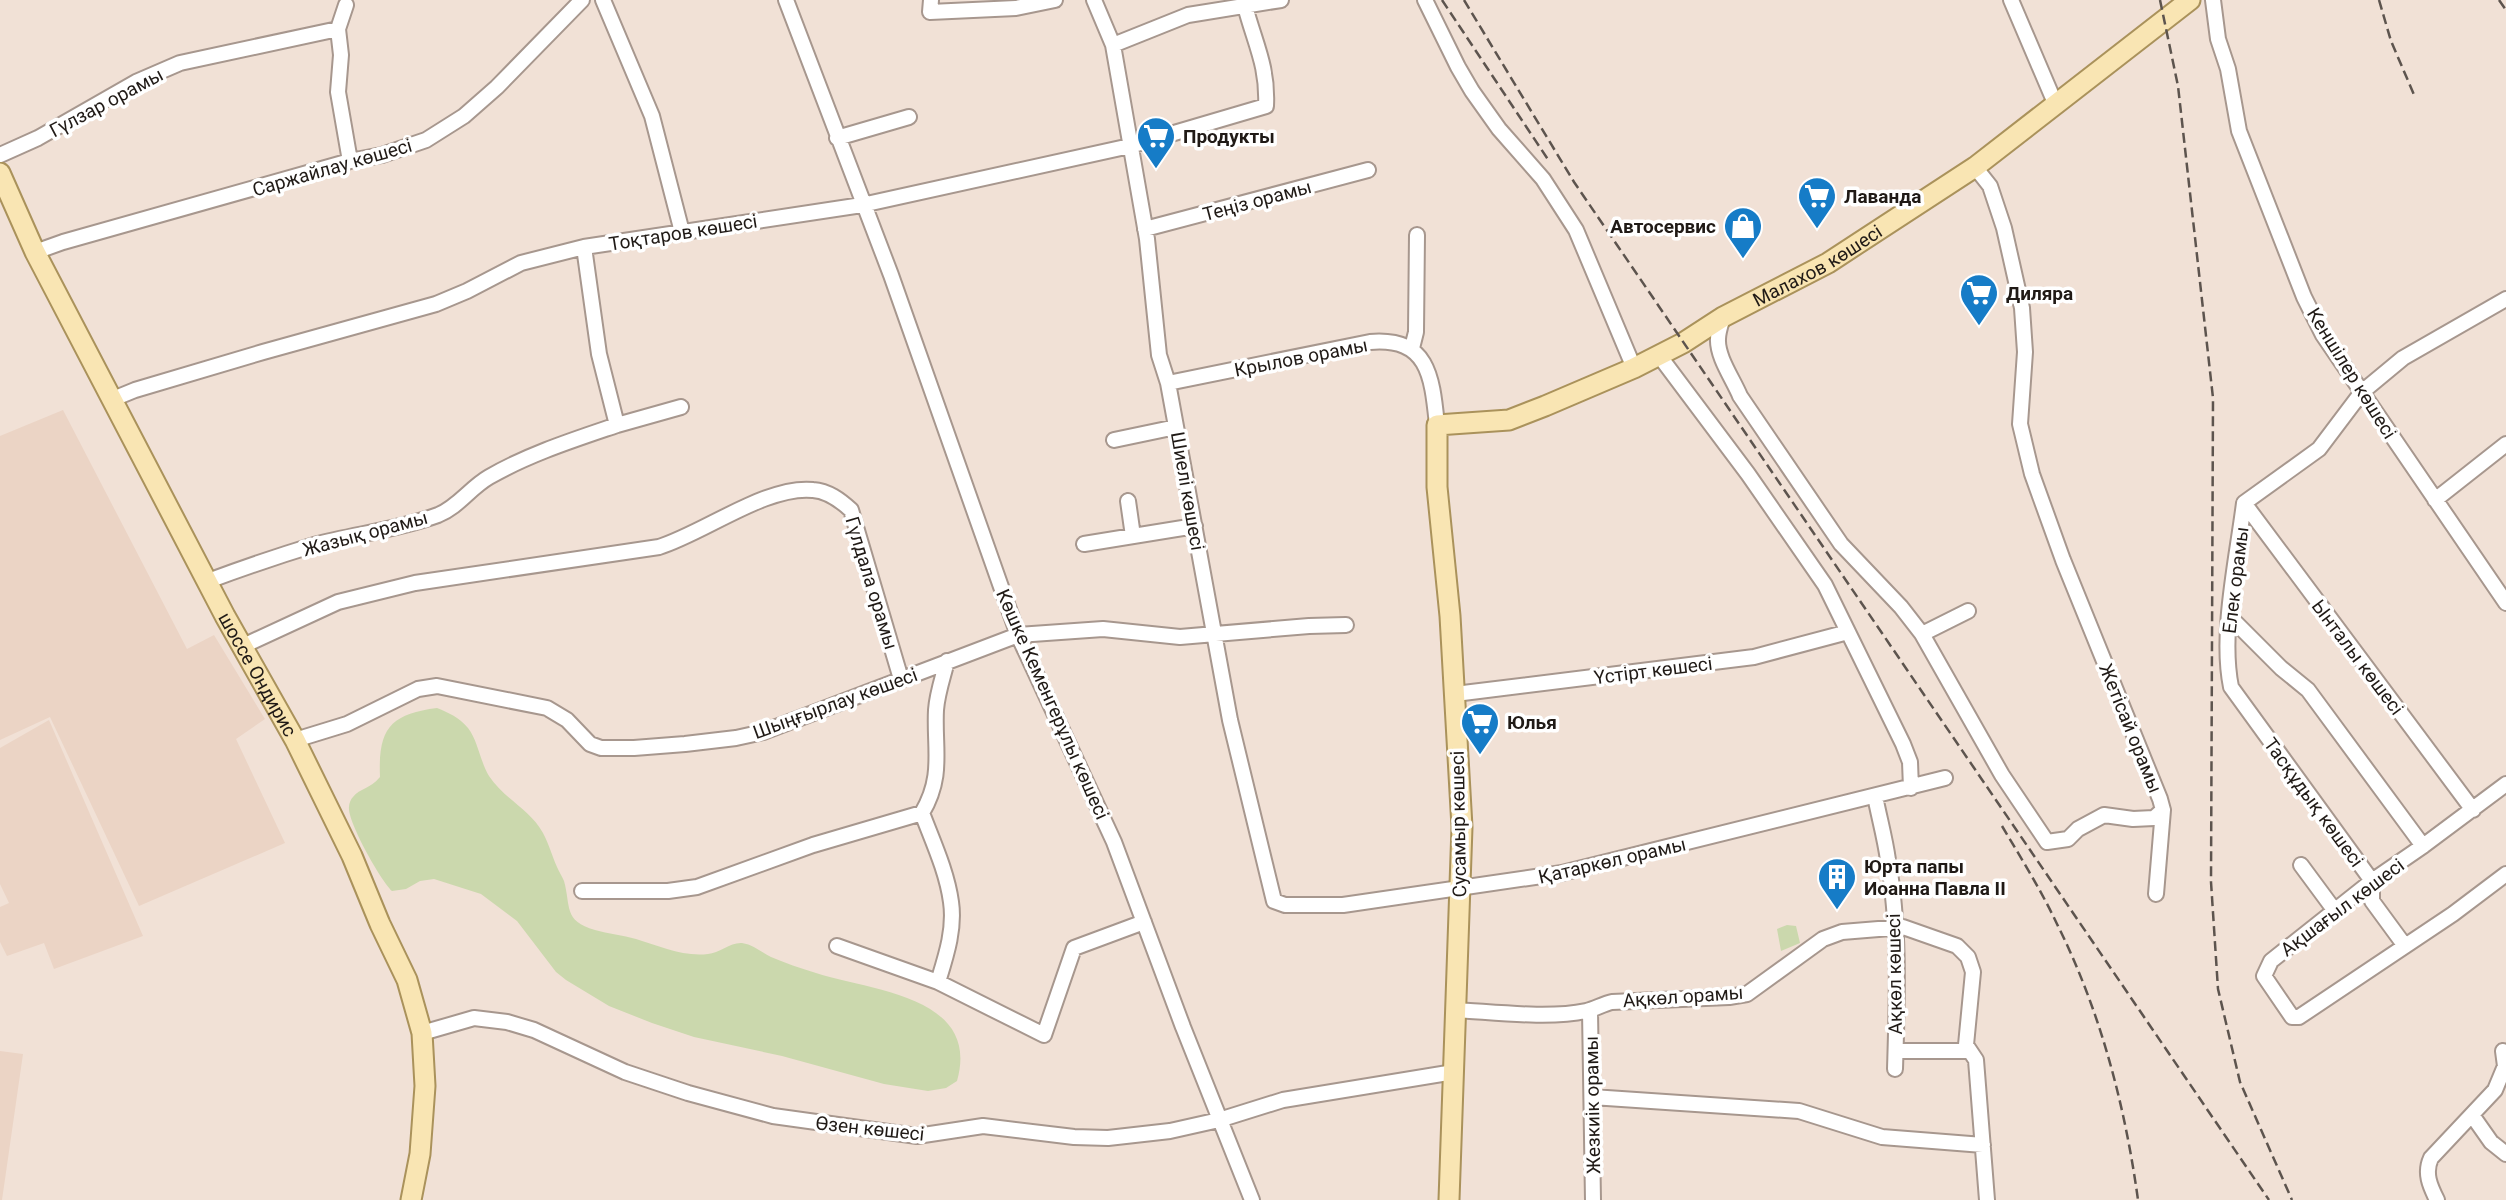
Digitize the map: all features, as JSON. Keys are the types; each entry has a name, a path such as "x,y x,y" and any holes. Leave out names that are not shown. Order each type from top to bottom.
{"main road":[{"name":"Малахов көшесі","path":"1437,425 1510,420 1634,368 1683,343 1723,317 1828,263 1975,167 2190,0"},
{"name":"шоссе Ондирис","path":"0,173 35,252 295,740 352,856 407,980 422,1033 425,1086 420,1154 411,1200"},
{"name":"Сусамыр көшесі","path":"1437,425 1437,487 1455,694 1462,827 1449,1200"}],"street":[{"name":"Саржайлау көшесі","path":"35,252 350,161 382,155 426,140 464,116 498,88 582,0"},
{"path":"603,0 652,116 682,232"},
{"name":"Көшке Кеменгерұлы көшесі","path":"786,0 895,288 1018,635 1114,842 1252,1200"},
{"path":"930,6 1016,8 1055,0"},
{"path":"1112,45 1188,15 1281,0"},
{"path":"1425,0 1472,91 1499,129 1543,178 1576,230 1634,368"},
{"path":"2011,0 2055,103"},
{"name":"Кеншілер көшесі","path":"2213,0 2218,39 2228,69 2239,131 2323,335 2506,603"},
{"path":"347,2 338,29 341,55 338,92 350,161"},
{"name":"Шиелі көшесі","path":"1096,2 1112,45 1145,229 1159,355 1168,383 1230,720 1274,901 1284,905 1308,906"},
{"name":"Тоқтаров көшесі","path":"113,399 250,356 436,304 521,263 584,247 862,205 1130,146 1266,106 1267,88 1263,61 1245,6"},
{"name":"Гүлзар орамы","path":"0,155 38,138 136,82 180,63 338,29"},
{"path":"837,138 909,117"},
{"name":"Жетісай орамы","path":"1723,317 1718,340 1720,353 1740,396 1841,544 1922,634 2002,775 2047,842 2068,839 2078,830 2105,815 2133,819 2154,818 2163,810 2032,474 2020,424 2025,352 2022,308 2004,228 1990,186 1975,167"},
{"name":"Теңіз орамы","path":"1145,229 1368,170"},
{"path":"1412,348 1416,332 1417,235"},
{"path":"584,247 599,354 617,425"},
{"name":"Елек орамы","path":"2236,697 2227,668 2230,617 2245,503 2319,449 2362,392 2403,358 2506,299"},
{"name":"Крылов орамы","path":"1168,383 1370,342 1388,340 1412,348"},
{"name":"Сусамыр көшесі","path":"1412,348 1425,366 1434,392 1437,425"},
{"path":"1658,354 1748,474 1825,585 1903,744 1910,762 1911,788"},
{"name":"Жазық орамы","path":"208,581 315,545 410,524 442,513 479,484 552,447 617,425 681,408"},
{"path":"1114,440 1176,427"},
{"path":"2434,500 2506,444"},
{"name":"Гүлдала орамы","path":"243,646 308,614 349,599 415,583 659,547 676,542 783,493 814,490 831,495 851,510 901,679"},
{"path":"1128,501 1133,536"},
{"name":"Ынталы көшесі","path":"2245,503 2473,810"},
{"path":"1084,544 1195,526"},
{"path":"1922,634 1968,611"},
{"path":"2230,617 2281,668 2308,690 2423,846"},
{"path":"1018,635 1103,629 1180,637 1214,636 1346,625"},
{"name":"Үстірт көшесі","path":"1455,694 1754,657 1848,632"},
{"name":"Шыңғырлау көшесі","path":"295,740 347,724 418,690 437,686 547,708 567,720 590,744 601,748 634,748 736,738 763,732 1018,635"},
{"path":"582,891 668,891 697,887 813,845 922,813 932,794 936,768 936,709 947,661"},
{"name":"Тасқұдық көшесі","path":"2236,697 2372,881 2372,901 2404,946"},
{"name":"Қатаркөл орамы","path":"1308,906 1343,905 1460,890 1562,873 1945,778"},
{"name":"Ақшағыл көшесі","path":"2506,784 2372,881 2271,961 2264,976 2292,1017 2299,1017 2453,914 2506,874"},
{"name":"Ақкөл көшесі","path":"1875,796 1889,861 1894,928 1895,1069"},
{"path":"2156,894 2163,810"},
{"path":"922,813 945,876 951,903 951,934 938,982"},
{"path":"2301,865 2335,911"},
{"path":"837,946 938,982 1044,1035 1074,948 1143,922"},
{"name":"Ақкөл орамы","path":"1455,1010 1560,1014 1590,1011 1598,1005 1612,1002 1747,994 1823,939 1842,932 1894,928 1918,931 1957,946 1968,957 1973,972 1966,1045 1976,1060 1987,1200"},
{"name":"Жезкиік орамы","path":"1590,1011 1593,1200"},
{"name":"Өзен көшесі","path":"422,1033 474,1018 507,1021 534,1030 625,1072 723,1103 773,1116 917,1136 983,1126 1031,1131 1049,1136 1108,1138 1170,1131 1219,1120 1283,1100 1454,1072"},
{"path":"1896,1051 1970,1051"},
{"path":"2437,1200 2430,1186 2426,1167 2431,1158 2495,1090 2505,1066 2503,1051"},
{"path":"1592,1097 1798,1111 1882,1137 1983,1145"},
{"path":"2472,1115 2491,1142 2506,1154"}],"shaded area":[{"path":"63,410 187,649 214,635 265,719 236,739 285,843 139,906 50,717 0,740 0,436"},
{"path":"49,720 143,936 54,969 44,943 7,956 0,942 0,907 9,903 0,884 0,748"},
{"path":"0,1051 23,1054 2,1200 0,1200"}],"green space":[{"path":"437,708 457,718 468,728 489,776 538,825 564,881 570,912 578,922 595,930 689,954 708,954 742,943 798,967 917,1002 938,1014 953,1031 960,1053 957,1081 946,1088 928,1091 884,1084 782,1056 694,1037 652,1023 609,1006 566,980 556,972 517,921 481,894 434,879 392,891 380,876 353,825 349,804 356,794 380,777 381,747 390,727 408,715"},
{"path":"1787,925 1796,926 1800,943 1781,951 1777,929"}],"railway":[{"path":"1442,0 1549,161"},
{"path":"1464,0 1574,182 2269,1200"},
{"path":"2160,0 2178,86 2213,398 2211,882 2218,989 2240,1082 2292,1200"},
{"path":"2379,0 2391,41 2415,97"},
{"path":"2499,0 2506,10"},
{"path":"2002,826 2051,911 2086,990 2118,1094 2138,1200"}],"place":[{"name":"Продукты","path":"1156,170"},
{"name":"Лаванда","path":"1817,230"},
{"name":"Автосервис","path":"1743,260"},
{"name":"Диляра","path":"1979,327"},
{"name":"Юлья","path":"1480,756"},
{"name":"Юрта папы Иоанна Павла II","path":"1837,911"}]}
